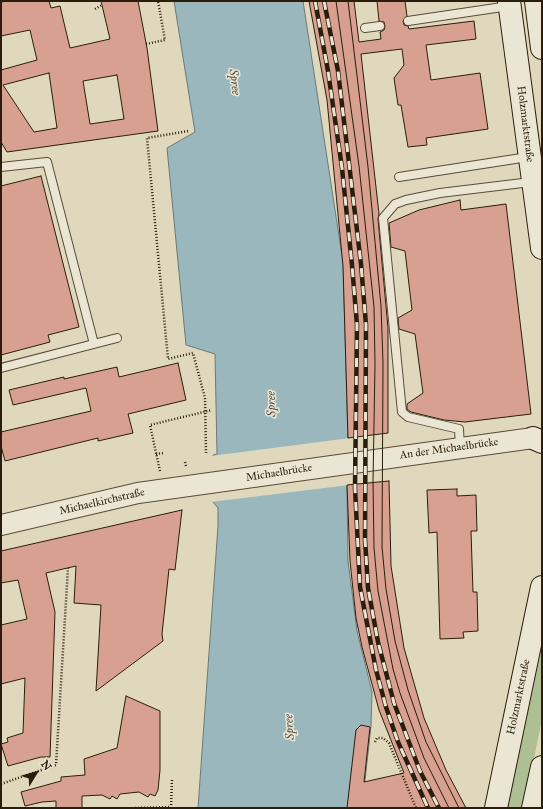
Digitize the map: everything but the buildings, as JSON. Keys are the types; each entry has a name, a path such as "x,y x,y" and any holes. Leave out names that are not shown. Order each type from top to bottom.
{"main road":[{"path":"536,1 542,48"},
{"name":"Holzmarktstraße","path":"509,3 542,248"},
{"name":"Holzmarktstraße","path":"496,808 542,587"},
{"path":"533,808 542,767"}],"street":[{"name":"An der Michaelbrücke","path":"355,462 539,438"},
{"name":"Michaelbrücke","path":"203,485 355,462"},
{"name":"Michaelkirchstraße","path":"1,525 138,493 203,485"}],"lane":[{"path":"408,21 509,3"},
{"path":"365,28 380,26"},
{"path":"399,177 529,157"},
{"path":"1,167 47,162 94,344"},
{"path":"460,448 458,429 408,417 402,412 383,218 395,204 406,200 440,193 532,182"},
{"path":"1,368 117,338"}],"path":[{"path":"146,44 165,40 158,1"},
{"path":"95,9 102,5"},
{"path":"188,131 146,138 168,359 192,353 194,357 205,398 206,454"},
{"path":"160,471 150,425 212,410"},
{"path":"156,454 164,452"},
{"path":"185,462 186,466"},
{"path":"1,784 56,765 68,568"},
{"path":"375,742 377,738 383,738 389,743 416,808"},
{"path":"135,808 171,807 172,778"}],"green space":[{"path":"542,637 542,719 524,808 506,808"}],"water":[{"name":"Spree","path":"174,1 303,1 343,262 348,438 348,561 357,631 372,692 371,726 362,808 198,808 218,526 218,508 213,502 213,455 217,454 215,354 186,345 167,148 195,132"}],"pier":[{"path":"350,438 349,485 211,502 211,456"}],"tram line":[{"path":"336,1 359,166 374,307 375,364 373,482 374,548 378,591 393,669 400,693 424,758 449,808"},
{"path":"348,1 368,167 381,306 383,363 382,547 386,589 395,641 408,690 426,742 459,808"}],"railway":[{"path":"315,1 328,71 342,168 357,325 355,488 360,587 376,670 386,707 398,742 428,808"},
{"path":"324,1 338,71 361,264 366,325 365,539 368,588 378,642 394,703 420,771 439,808"}]}
